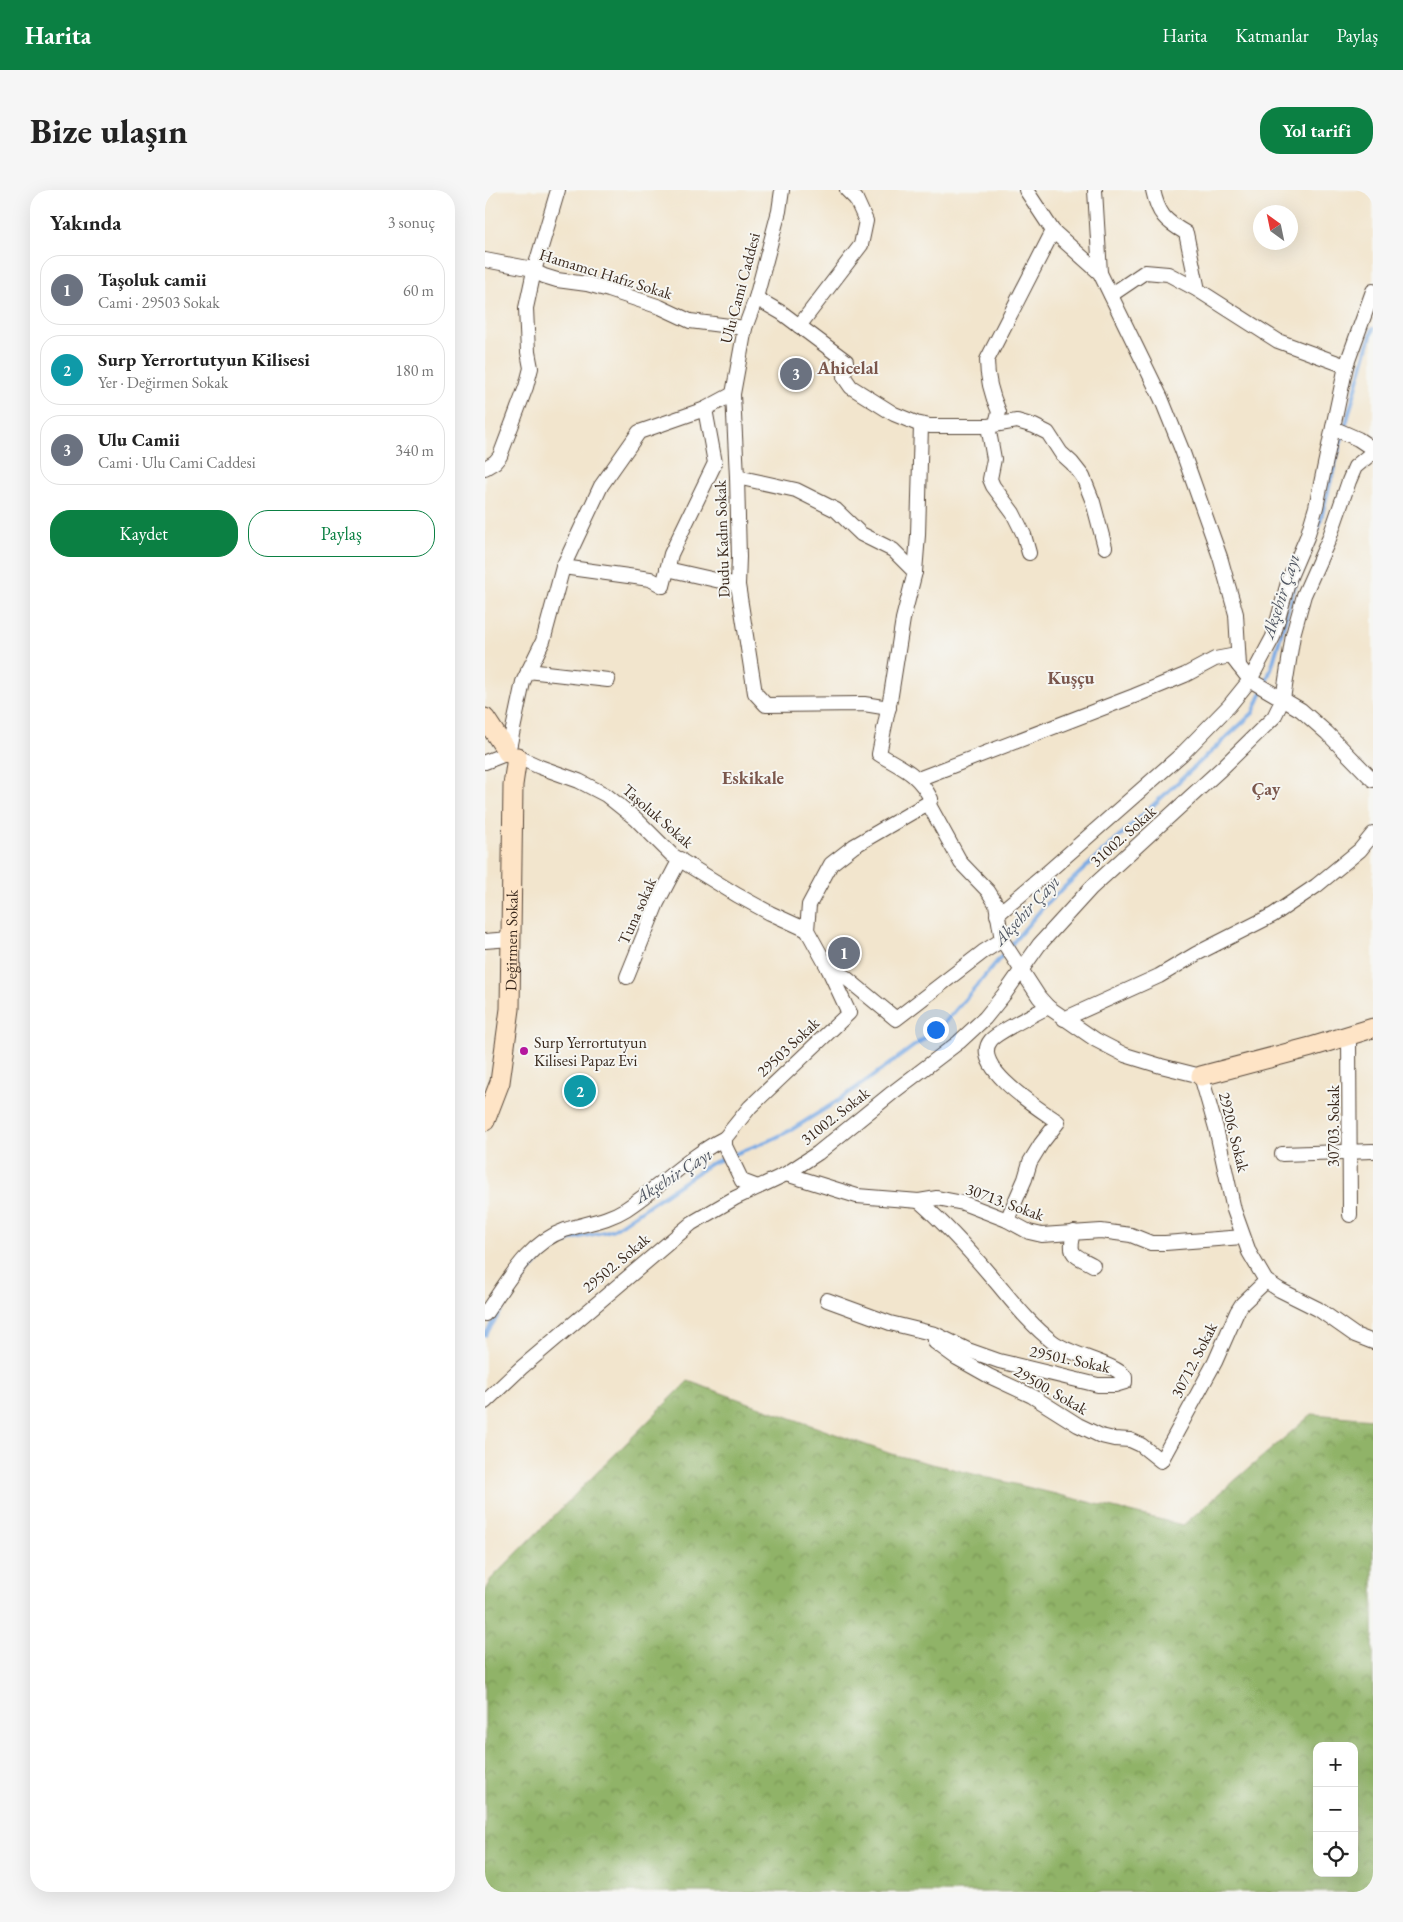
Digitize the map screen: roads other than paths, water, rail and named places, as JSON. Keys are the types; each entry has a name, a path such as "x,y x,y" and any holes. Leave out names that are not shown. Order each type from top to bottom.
{"street":[{"path":"485,468 495,462 504,447 527,387 531,368 528,352 526,308 534,272 558,190"},
{"name":"Ulu Cami Caddesi","path":"733,394 745,328 756,298 779,211 781,190"},
{"path":"799,326 861,245 866,221 856,199 847,190"},
{"path":"1025,190 1053,232 1100,273 1161,398 1215,541 1236,614 1239,666"},
{"path":"1095,190 1100,273"},
{"path":"1153,190 1157,208 1169,223 1186,233 1197,290"},
{"path":"1029,554 1024,535 1013,513 990,479 994,459 992,424 999,412 989,381 987,360 1053,232"},
{"name":"Hamamcı Hafız Sokak","path":"485,260 528,268 557,280 587,284 609,290 660,307 690,320 745,328"},
{"path":"1111,295 1145,272 1168,274 1278,341 1346,366"},
{"path":"997,915 1181,754 1229,706 1249,680 1273,637 1289,579 1307,537 1316,507 1346,366 1373,291"},
{"path":"756,298 782,314 847,361 844,377 851,387 893,414 921,424 992,424 1017,421 1034,426 1047,433 1061,453 1083,477 1093,502 1105,546"},
{"path":"513,755 523,682 543,641 563,567 601,486 639,432 705,410 733,394"},
{"name":"Dudu Kadın Sokak","path":"733,394 737,477 738,585 755,693 766,705 864,704 889,708"},
{"path":"563,567 650,580 663,586 671,554 715,463 705,410"},
{"path":"921,424 919,535 915,572 903,619 889,708 879,754 913,774 923,784 931,799 928,803 853,846 831,864 809,905 807,930 828,968 845,976 896,1019 983,952 1002,940 996,904 988,891 961,863 928,803"},
{"path":"1333,428 1358,439 1373,450"},
{"name":"31002. Sokak","path":"786,1174 818,1153 959,1042 985,1018 1039,945 1073,907 1274,717 1283,699 1289,656 1301,604 1335,524 1355,467 1373,450"},
{"path":"737,477 796,490 836,510 861,534 893,550 915,572"},
{"path":"667,569 738,585"},
{"path":"917,779 1185,675 1215,658 1231,656 1249,680 1301,710 1327,733 1373,780"},
{"path":"528,671 608,680"},
{"path":"485,718 513,755"},
{"path":"485,762 513,755"},
{"name":"Taşoluk Sokak","path":"513,755 540,768 579,781 606,795 636,818 672,855 737,895 807,930"},
{"name":"Değirmen Sokak","path":"485,1121 500,1082 510,1009 513,755"},
{"path":"1064,1019 1159,976 1196,954 1273,915 1316,886 1371,841"},
{"name":"Tuna sokak","path":"627,977 657,903 680,859"},
{"path":"485,941 510,939"},
{"name":"29206. Sokak","path":"1002,940 1039,997 1048,1007 1064,1019 1096,1040 1125,1055 1201,1076 1216,1128 1234,1210 1249,1252 1267,1281 1280,1290 1318,1309 1355,1335 1373,1342"},
{"name":"29503 Sokak","path":"725,1142 750,1107 849,1013 828,968"},
{"path":"1007,1220 1025,1179 1029,1162 1058,1122 1003,1080 991,1065 987,1048 993,1038 1048,1007"},
{"path":"1201,1076 1373,1028"},
{"name":"30703. Sokak","path":"1349,1036 1351,1215"},
{"path":"485,1314 529,1253 539,1244 566,1230 589,1225 625,1210 701,1154 725,1142 742,1181 758,1187"},
{"path":"1282,1154 1373,1151"},
{"name":"29502. Sokak","path":"486,1398 680,1232 712,1210 786,1174"},
{"name":"30713. Sokak","path":"786,1174 857,1196 919,1201 937,1198 963,1203 1007,1220 1029,1232 1042,1235 1074,1232 1118,1232 1151,1243 1191,1242 1243,1237"},
{"name":"29501. Sokak","path":"827,1300 890,1323 916,1331 935,1334 985,1357 1045,1373 1107,1386 1125,1382 1125,1377 1117,1369 1082,1357 1053,1342 1034,1325 945,1224 919,1201"},
{"path":"1074,1232 1070,1247 1071,1251 1093,1265"},
{"name":"30712. Sokak","path":"1161,1461 1215,1362 1237,1312 1242,1304 1267,1281"},
{"name":"29500. Sokak","path":"935,1334 935,1342 957,1358 989,1376 1032,1396 1083,1428 1101,1436 1130,1440 1141,1445 1161,1461"}],"waterway":[{"name":"Akşehir Çayı","path":"1265,685 1294,589 1319,526 1373,328"},
{"name":"Akşehir Çayı","path":"1010,946 1045,905 1253,713 1262,692"},
{"name":"Akşehir Çayı","path":"485,1335 513,1292 534,1266 547,1254 560,1245 576,1238 614,1229 710,1164 775,1138 836,1102 944,1024 1006,951"}],"place":[{"name":"Ulu Camii","path":"796,374"},
{"name":"Taşoluk camii","path":"844,953"},
{"name":"Surp Yerrortutyun Kilisesi Papaz Evi","path":"524,1051"},
{"name":"Surp Yerrortutyun Kilisesi","path":"580,1091"}],"district":[{"name":"Ahicelal","path":"848,367"},
{"name":"Kuşçu","path":"1071,677"},
{"name":"Eskikale","path":"753,777"},
{"name":"Çay","path":"1266,788"}]}
